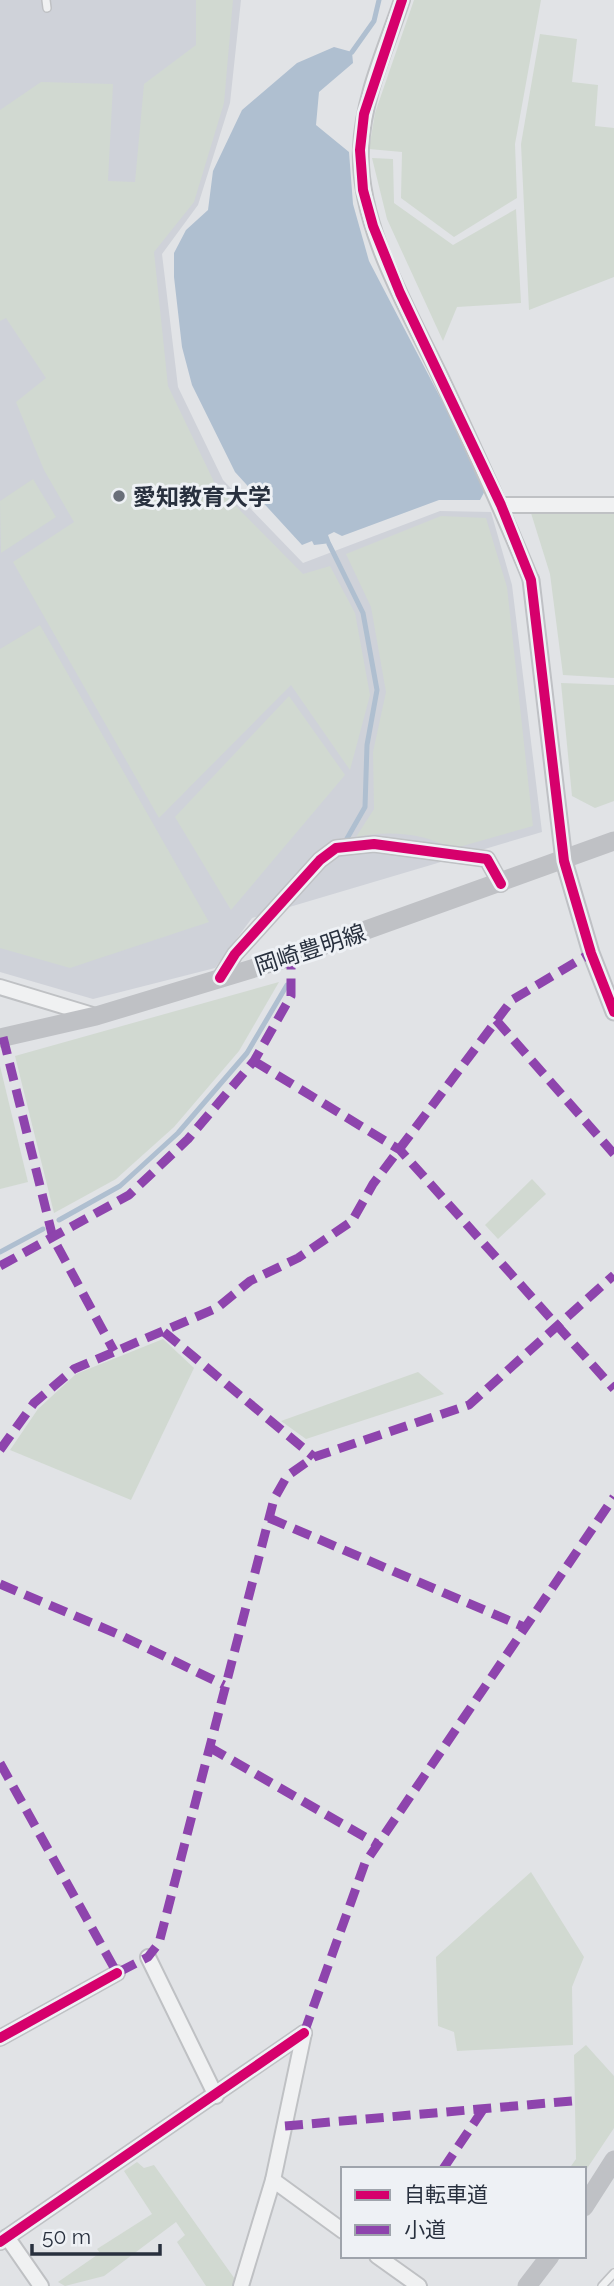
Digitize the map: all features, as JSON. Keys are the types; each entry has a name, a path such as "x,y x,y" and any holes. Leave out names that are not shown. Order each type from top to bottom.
{"main road":[{"path":"531,580 564,862 591,953 614,1012"},
{"name":"岡崎豊明線","path":"0,1038 96,1016 291,957 564,862 614,841"},
{"path":"586,2204 614,2160"},
{"path":"527,2286 548,2258"}],"street":[{"path":"402,0 364,114 360,150 363,190 373,226 400,293 501,505 531,580"},
{"path":"501,505 614,505"},
{"path":"220,978 235,954 320,860 336,848 374,844 487,859 501,884"},
{"path":"0,987 96,1016"},
{"path":"148,1957 216,2095"},
{"path":"0,2038 117,1973"},
{"path":"41,2286 3,2240 304,2033 274,2180 242,2286"},
{"path":"274,2180 341,2230"},
{"path":"380,2258 419,2286"}],"lane":[{"path":"602,2286 614,2273"}],"shaded area":[{"name":"愛知教育大学","path":"0,0 241,0 230,103 198,205 162,254 178,387 223,480 303,563 440,511 491,512 512,585 542,832 252,918 215,968 93,999 0,972"},
{"path":"196,0 233,0 224,103 194,202 154,252 168,386 216,486 303,574 330,566 355,613 370,695 350,770 291,685 159,818 13,562 74,522 44,470 16,402 46,378 6,318 0,321 0,110 41,82 113,84 108,181 135,182 144,84 196,45"},
{"path":"414,0 541,0 515,144 517,198 454,237 401,198 402,152 369,149 375,113"},
{"path":"540,34 577,39 572,82 598,85 595,126 614,128 614,277 529,310 521,144"},
{"path":"372,158 393,159 394,203 453,245 516,209 521,303 457,307 443,341 387,219"},
{"path":"33,479 56,517 1,553 0,501"},
{"path":"531,513 614,513 614,678 563,675 550,574"},
{"path":"441,516 486,518 507,587 533,826 452,849 430,839 406,834 356,837 374,809 373,752 386,692 371,607 346,554"},
{"path":"40,625 209,922 70,968 0,948 0,649"},
{"path":"561,683 614,685 614,801 595,808 572,796"},
{"path":"289,696 345,775 231,910 175,817"},
{"path":"279,982 239,1051 174,1127 116,1179 54,1213 15,1056"},
{"path":"0,1066 28,1182 0,1189"},
{"path":"532,1179 546,1194 498,1239 485,1225"},
{"path":"163,1339 194,1368 131,1500 10,1450 38,1409 76,1374"},
{"path":"418,1372 444,1394 306,1439 281,1421"},
{"path":"531,1872 584,1957 572,1987 573,2045 457,2051 454,2032 438,2026 436,1957"},
{"path":"586,2045 614,2076 614,2128 586,2170 586,2167 570,2167 576,2159 574,2055"},
{"path":"137,2162 144,2168 154,2165 237,2282 236,2286 206,2286 177,2242 185,2235 176,2222 104,2276 65,2286 58,2282 100,2253 97,2249 152,2214 124,2171"}],"water":[{"path":"334,47 352,52 353,63 319,92 316,125 349,152 353,204 369,261 487,487 480,500 439,500 342,536 334,532 328,535 331,543 314,545 312,541 302,545 235,472 192,385 182,347 174,253 186,230 208,210 213,171 242,110 297,63"}],"waterway":[{"path":"352,52 374,21 379,0"},
{"path":"329,544 363,613 377,690 367,745 365,807 345,842"},
{"path":"59,1220 120,1186 178,1133 247,1053 287,985"},
{"path":"0,1252 43,1229"}],"marked path":[{"path":"0,1450 34,1403 74,1369 217,1308 250,1281 298,1258 352,1221 373,1184 512,1000 591,953"},
{"path":"0,1266 129,1195 188,1139 254,1061 291,996 291,957"},
{"path":"496,1020 614,1154"},
{"path":"3,1037 53,1238 114,1351"},
{"path":"254,1061 400,1150 614,1389"},
{"path":"0,1763 117,1973 148,1957 159,1943 274,1499 287,1476 314,1457 469,1405 614,1275"},
{"path":"164,1332 314,1457"},
{"path":"304,2033 365,1863 614,1497"},
{"path":"269,1518 524,1627"},
{"path":"0,1584 120,1635 224,1685"},
{"path":"209,1747 377,1844"},
{"path":"285,2126 572,2101"},
{"path":"444,2167 484,2108"}],"cycle path":[{"path":"402,0 364,114 360,150 363,190 373,226 400,293 501,505 531,580 564,861 591,953 614,1012"},
{"path":"220,978 235,954 320,860 336,848 374,844 487,859 501,884"},
{"path":"0,2038 117,1973"},
{"path":"0,2242 304,2033"}],"place":[{"name":"愛知教育大学","path":"119,496"}]}
